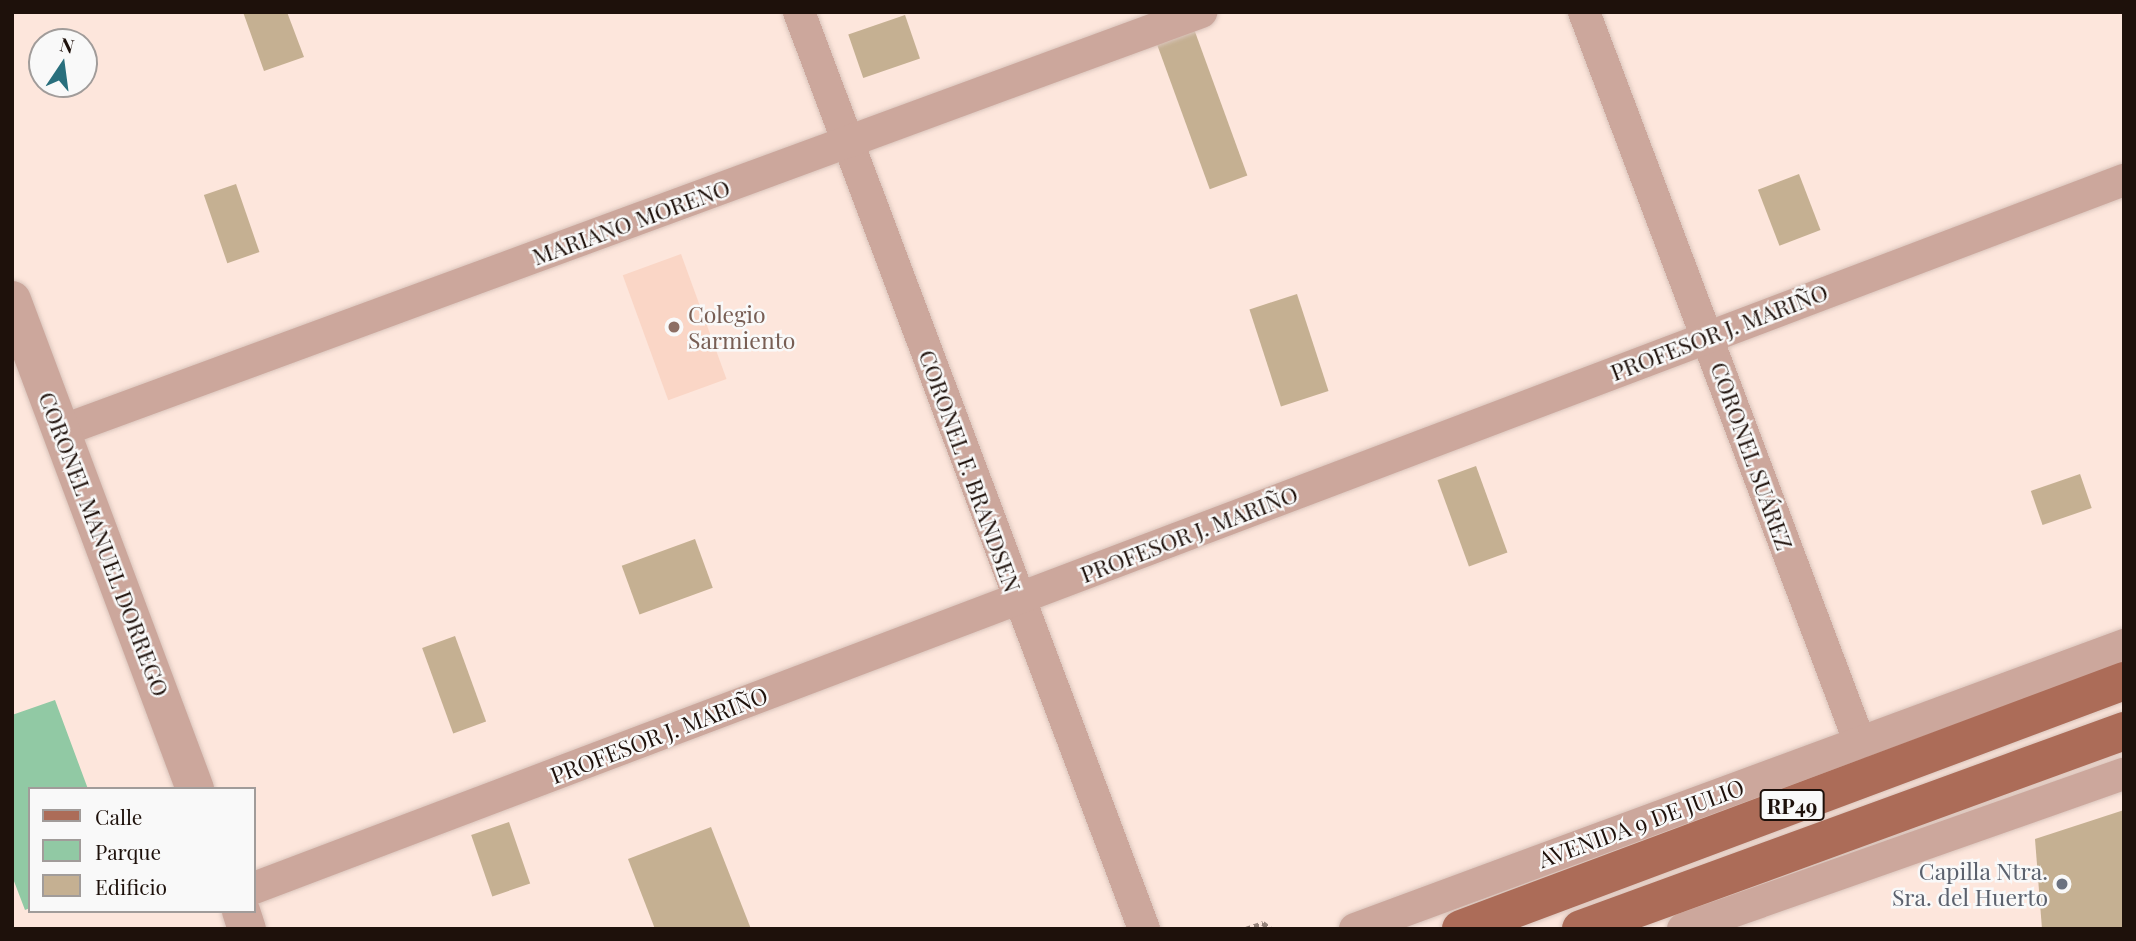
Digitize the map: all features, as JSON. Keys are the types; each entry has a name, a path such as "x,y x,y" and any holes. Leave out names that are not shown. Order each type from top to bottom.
{"main road":[{"name":"RP49","path":"1461,929 2124,681"},
{"name":"RP49","path":"1581,929 2124,731"}],"street":[{"name":"CORONEL F. BRANDSEN","path":"799,12 1144,929"},
{"name":"MARIANO MORENO","path":"61,431 1201,12"},
{"name":"CORONEL SUÁREZ","path":"1584,12 1860,743"},
{"name":"PROFESOR J. MARIÑO","path":"256,887 2124,180"},
{"name":"CORONEL MANUEL DORREGO","path":"12,300 194,787"},
{"name":"AVENIDA 9 DE JULIO","path":"1355,929 2124,645"},
{"path":"1683,929 2124,775"}],"path":[{"path":"1246,929 1263,923 1271,929"}],"shaded area":[{"name":"Colegio Sarmiento","path":"681,254 726,379 668,400 623,275"}],"green space":[{"path":"55,700 87,787 28,787 28,909 25,910 12,876 12,715"}],"building":[{"path":"243,12 287,12 304,57 264,71"},
{"path":"905,15 920,58 863,78 848,35"},
{"path":"1194,29 1247,176 1210,189 1156,43"},
{"path":"1799,174 1821,230 1779,246 1758,190"},
{"path":"236,184 259,252 227,263 204,195"},
{"path":"1297,294 1329,391 1281,406 1249,309"},
{"path":"1476,466 1507,552 1469,566 1437,480"},
{"path":"2080,474 2092,508 2043,525 2031,491"},
{"path":"695,539 713,588 639,615 622,566"},
{"path":"455,636 486,722 453,733 422,648"},
{"path":"2124,810 2124,929 2042,929 2035,839"},
{"path":"509,822 530,883 492,896 471,835"},
{"path":"711,827 751,929 655,929 628,859"}],"place":[{"name":"Colegio Sarmiento","path":"674,327"},
{"name":"Capilla Ntra. Sra. del Huerto","path":"2062,884"}]}
